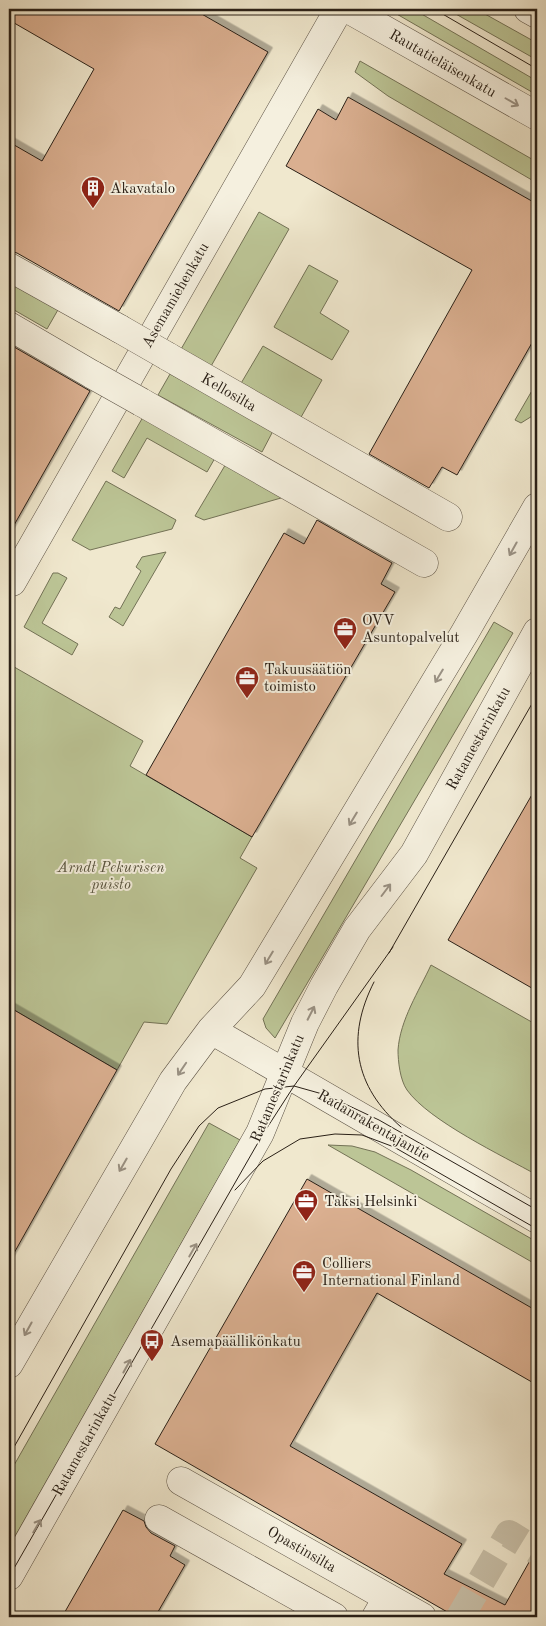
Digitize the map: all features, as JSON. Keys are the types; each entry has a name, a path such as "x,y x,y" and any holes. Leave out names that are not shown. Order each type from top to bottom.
{"street":[{"name":"Asemamiehenkatu","path":"12,582 241,177 339,9"},
{"name":"Rautatieläisenkatu","path":"348,9 537,116"},
{"path":"528,9 537,14"},
{"name":"Kellosilta","path":"9,267 448,517"},
{"path":"9,326 424,563"},
{"path":"9,1364 173,1082 211,1030 252,986 464,634 537,507"},
{"name":"Ratamestarinkatu","path":"9,1576 260,1133 305,1023 357,929 414,854 537,632"},
{"name":"Radanrakentajantie","path":"211,1030 537,1219"},
{"name":"Opastinsilta","path":"181,1481 227,1530 334,1617"},
{"path":"193,1507 227,1530"},
{"name":"Opastinsilta","path":"159,1519 227,1530 382,1607 422,1617"}],"green space":[{"path":"388,9 413,9 537,81 537,95"},
{"path":"447,9 476,9 537,43 537,60"},
{"path":"360,61 537,162 537,183 388,96 355,72"},
{"path":"259,212 289,229 210,368 180,351"},
{"path":"309,265 338,281 320,313 349,331 332,360 274,327"},
{"path":"9,279 59,308 47,329 9,307"},
{"path":"263,346 322,380 300,419 240,385"},
{"path":"170,374 273,431 262,452 158,395"},
{"path":"537,382 537,413 521,423 515,420"},
{"path":"147,410 219,451 207,472 147,438 124,478 112,471"},
{"path":"230,457 286,489 281,498 204,520 195,516"},
{"path":"106,481 176,520 172,529 90,550 72,540"},
{"path":"166,552 123,626 109,617 115,607 120,609 141,571 136,567 142,557"},
{"path":"53,573 58,573 67,578 42,623 78,644 72,655 24,627"},
{"path":"494,622 513,633 275,1038 266,1028 263,1019"},
{"name":"Arndt Pekurisen puisto","path":"9,664 143,741 130,766 252,837 240,858 257,868 167,1024 144,1022 117,1070 9,1007"},
{"path":"431,965 537,1025 537,1175 449,1126 418,1102 407,1090 399,1065 398,1050 402,1028"},
{"path":"209,1123 240,1140 9,1547 9,1474"},
{"path":"328,1145 352,1146 375,1152 411,1170 537,1242 537,1265"}],"building":[{"name":"Akavatalo","path":"9,9 193,9 268,52 119,311 17,253 9,251 9,142 42,161 94,69 9,20"},
{"path":"348,97 537,204 537,334 457,475 442,467 429,488 369,454 472,270 286,166 318,109 336,120"},
{"path":"9,344 90,391 9,534"},
{"path":"317,520 392,563 381,584 395,592 252,837 146,775 284,533 304,544"},
{"path":"537,786 537,991 448,940"},
{"path":"9,1007 117,1070 9,1262"},
{"path":"307,1179 537,1311 537,1385 377,1293 290,1446 462,1544 444,1574 505,1605 537,1548 537,1617 456,1617 155,1444"},
{"path":"123,1510 144,1521 151,1533 175,1546 170,1556 185,1565 155,1617 62,1617"}],"tunnel":[{"path":"460,1617 509,1534 537,1551"}],"tram line":[{"path":"434,9 537,69"},
{"path":"389,953 537,695"},
{"path":"9,1577 263,1134 294,1086 393,947"},
{"path":"374,982 365,1002 360,1022 359,1060 364,1078 373,1095 385,1111 401,1127"},
{"path":"9,1456 171,1169 199,1126 218,1108 265,1089 294,1086 326,1095 379,1120 537,1210"},
{"path":"235,1190 263,1161 300,1139 335,1134 362,1135 394,1147 537,1229"}],"place":[{"name":"Akavatalo","path":"93,209"},
{"name":"OVV Asuntopalvelut","path":"345,650"},
{"name":"Takuusäätiön toimisto","path":"247,699"},
{"name":"Taksi Helsinki","path":"306,1222"},
{"name":"Colliers International Finland","path":"304,1293"},
{"name":"Asemapäällikönkatu","path":"152,1362"}]}
